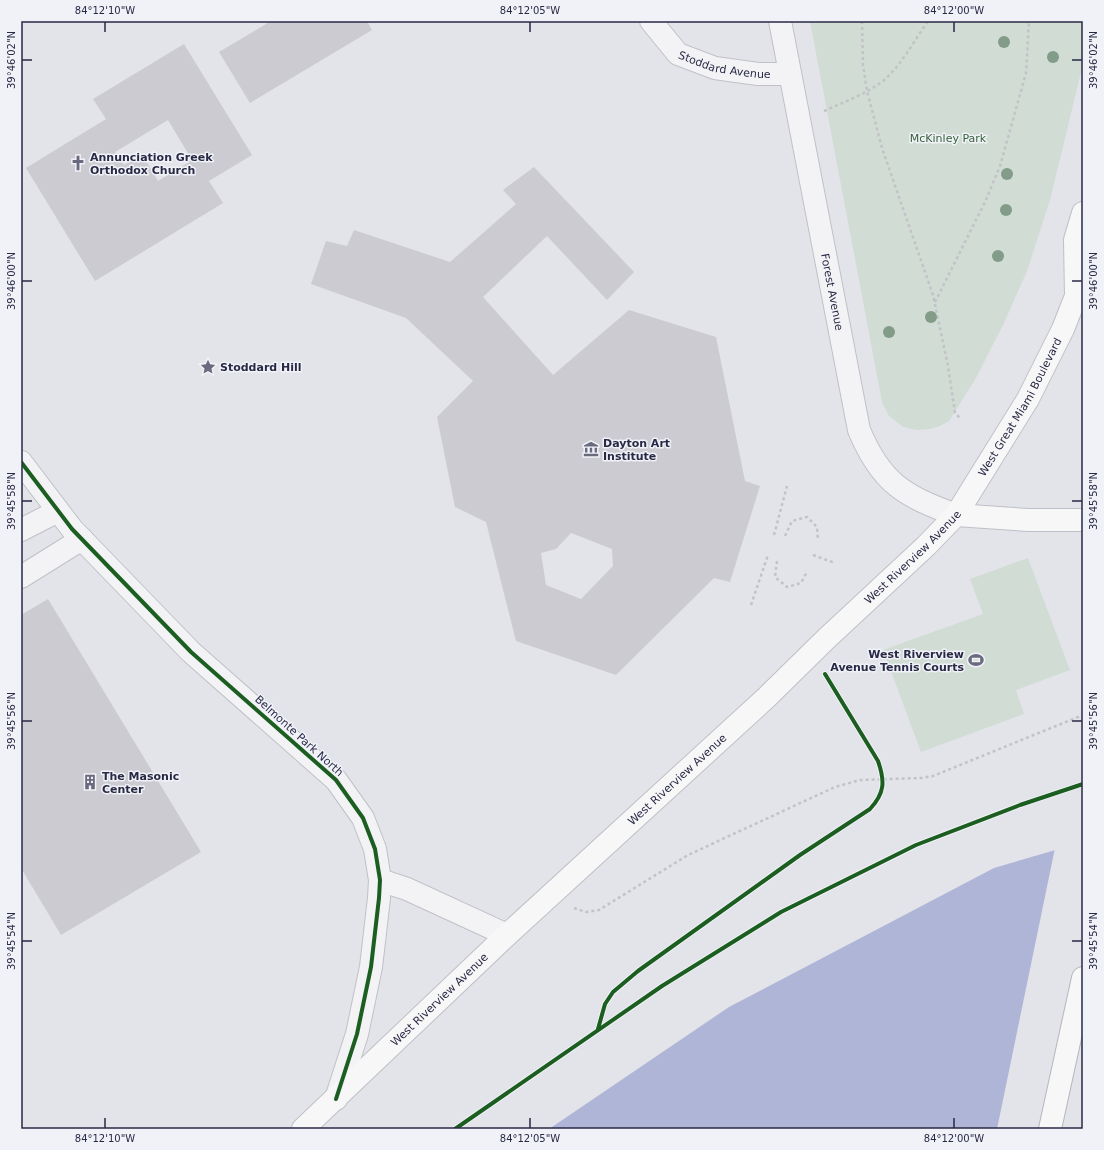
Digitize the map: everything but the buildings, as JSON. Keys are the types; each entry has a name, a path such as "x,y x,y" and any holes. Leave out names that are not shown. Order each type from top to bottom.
{"main road":[{"name":"West Great Miami Boulevard","path":"956,515 1028,399 1080,293 1075,240 1083,213"},
{"name":"West Riverview Avenue","path":"303,1129 507,935 772,692 826,639 926,546 956,515 1028,520 1083,520"},
{"path":"1050,1129 1083,978"}],"street":[{"name":"Stoddard Avenue","path":"651,21 678,54 714,68 758,74 790,74"},
{"name":"Forest Avenue","path":"780,21 858,430 867,451 894,486 923,503 956,515"},
{"name":"Belmonte Park North","path":"22,464 58,511 82,539 191,652 340,785 363,818 375,849 380,880 371,967 357,1034 336,1099"},
{"path":"21,530 58,511"},
{"path":"21,577 82,539"},
{"path":"380,880 407,889 507,935"}],"path":[{"path":"862,21 862,65 867,91 882,148 935,303 953,394 955,413 960,418"},
{"path":"824,111 867,91 883,81 893,71 928,21"},
{"path":"935,303 985,202 1000,166 1026,73 1029,21"},
{"path":"774,535 787,486"},
{"path":"786,536 792,521 807,517 817,527 818,540"},
{"path":"751,605 768,555"},
{"path":"813,555 835,563"},
{"path":"777,561 775,577 787,588 801,583 807,572"},
{"path":"574,908 586,912 599,910 688,855 828,790 860,780 922,778 934,776 1083,715"},
{"path":"882,774 882,785"}],"green space":[{"name":"McKinley Park","path":"810,21 1083,21 1083,64 1050,200 1027,271 1004,323 976,378 949,421 940,426 930,429 916,430 903,427 889,416 882,402"},
{"name":"West Riverview Avenue Tennis Courts","path":"1028,558 1070,670 1016,690 1024,714 921,752 883,650 983,614 970,579"}],"water":[{"path":"1083,842 1083,1129 549,1129 729,1007 994,868"}],"pier":[{"path":"1083,840 1083,1129 997,1129 1055,848"}],"cycle path":[{"path":"21,462 72,529 191,652 336,780 363,818 375,849 380,880 379,898 371,967 357,1034 336,1099"},
{"path":"598,1029 605,1004 613,992 638,971 800,855 870,809 879,798 882,786 882,775 878,761 825,674"},
{"path":"455,1129 662,986 781,912 916,845 1020,805 1083,784"}],"place":[{"name":"Annunciation Greek Orthodox Church","path":"78,163"},
{"name":"Stoddard Hill","path":"208,367"},
{"name":"Dayton Art Institute","path":"591,449"},
{"name":"West Riverview Avenue Tennis Courts","path":"976,660"},
{"name":"The Masonic Center","path":"90,782"}]}
